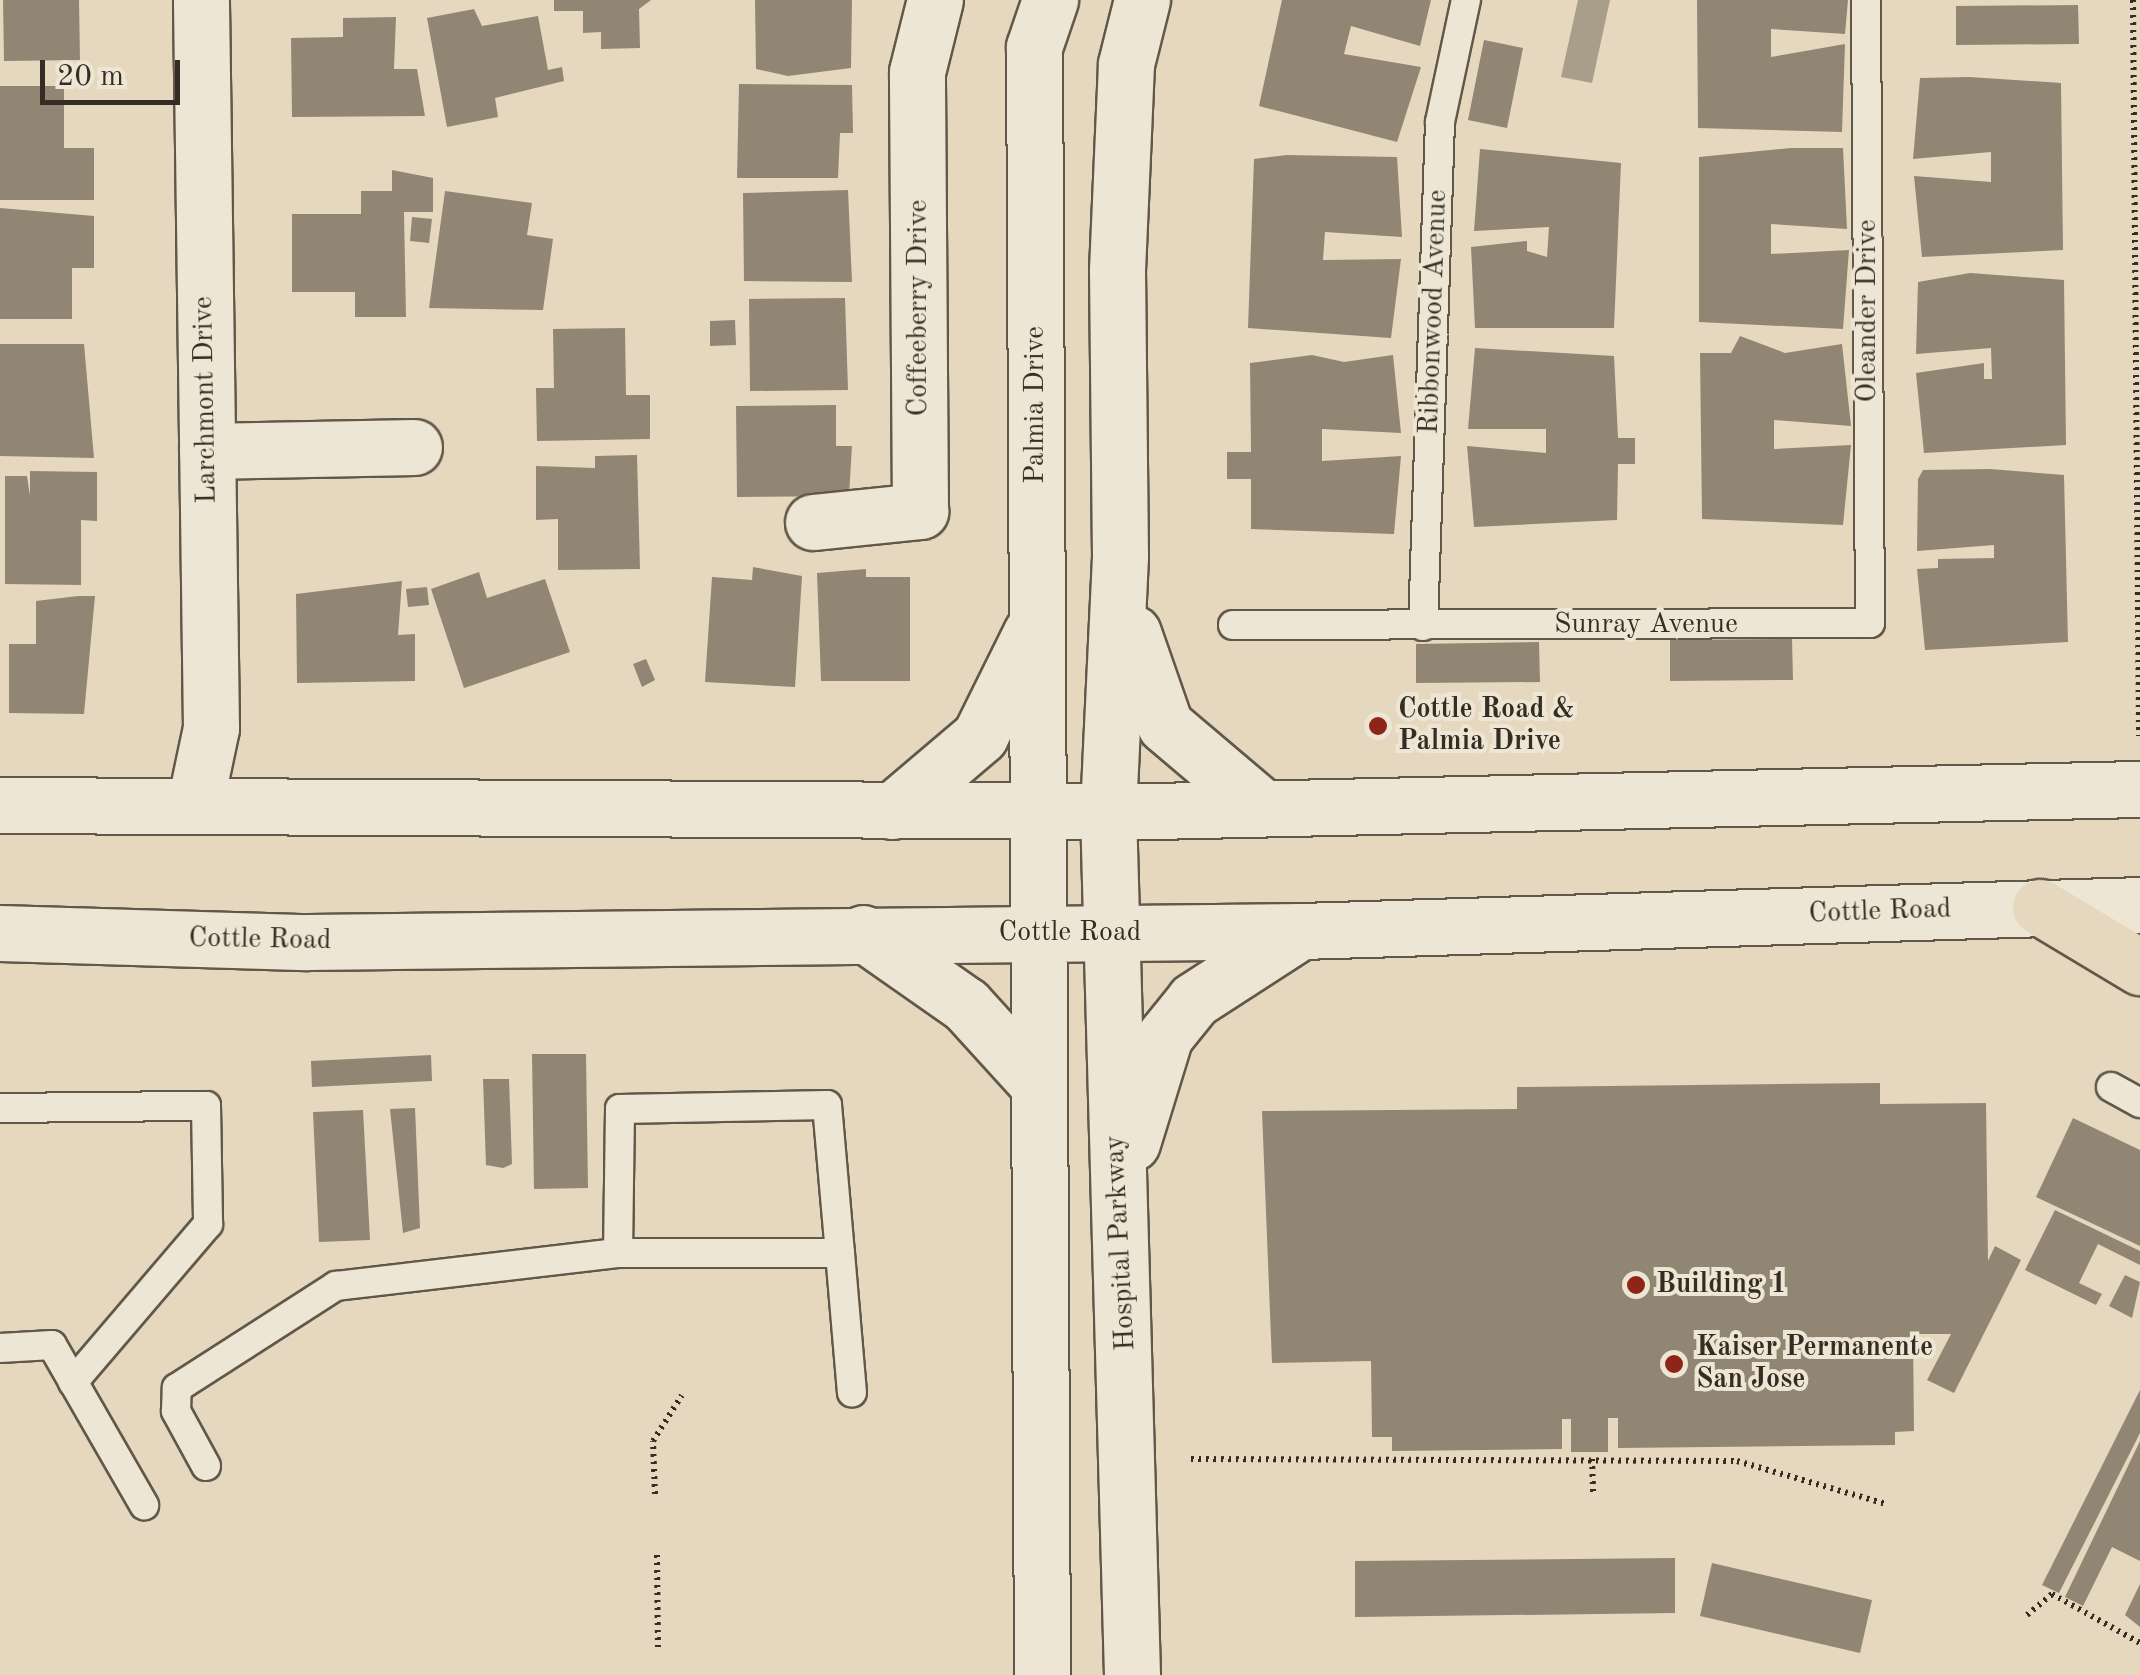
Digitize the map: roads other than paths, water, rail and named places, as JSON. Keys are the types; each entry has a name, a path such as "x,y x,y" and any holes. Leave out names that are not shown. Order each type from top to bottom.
{"highway":[{"path":"2040,907 2140,967"}],"main road":[{"name":"Larchmont Drive","path":"196,799 211,728 201,0"},
{"name":"Coffeeberry Drive","path":"814,522 920,511 917,72 936,0"},
{"name":"Palmia Drive","path":"1036,812 1034,47 1050,0"},
{"path":"1108,811 1120,556 1117,270 1126,64 1142,0"},
{"path":"207,451 414,447"},
{"path":"1120,556 1148,695 1202,764 1263,808"},
{"path":"892,812 980,736 1037,621"},
{"path":"0,804 196,799 1036,812 2140,789"},
{"name":"Hospital Parkway","path":"1108,811 1108,932 1125,1218 1132,1675"},
{"path":"1036,812 1042,1675"},
{"name":"Cottle Road","path":"0,933 308,942 863,932 1301,931 2140,905"},
{"path":"1125,1218 1135,1116 1165,1036 1205,992 1301,931"},
{"path":"863,932 966,1005 1036,1082"}],"lane":[{"name":"Ribbonwood Avenue","path":"1423,626 1440,122 1466,0"},
{"name":"Oleander Drive","path":"1866,0 1870,623"},
{"name":"Sunray Avenue","path":"1233,625 1870,623"},
{"path":"2111,1087 2140,1103"},
{"path":"0,1108 206,1106 208,1224 74,1382"},
{"path":"618,1253 620,1108 827,1106 852,1392"},
{"path":"206,1466 176,1411 177,1388 336,1286 561,1254 840,1253"},
{"path":"0,1348 52,1345 144,1505"}],"place":[{"name":"Cottle Road & Palmia Drive","path":"1378,726"},
{"name":"Building 1","path":"1636,1285"},
{"name":"Kaiser Permanente San Jose","path":"1674,1364"}]}
